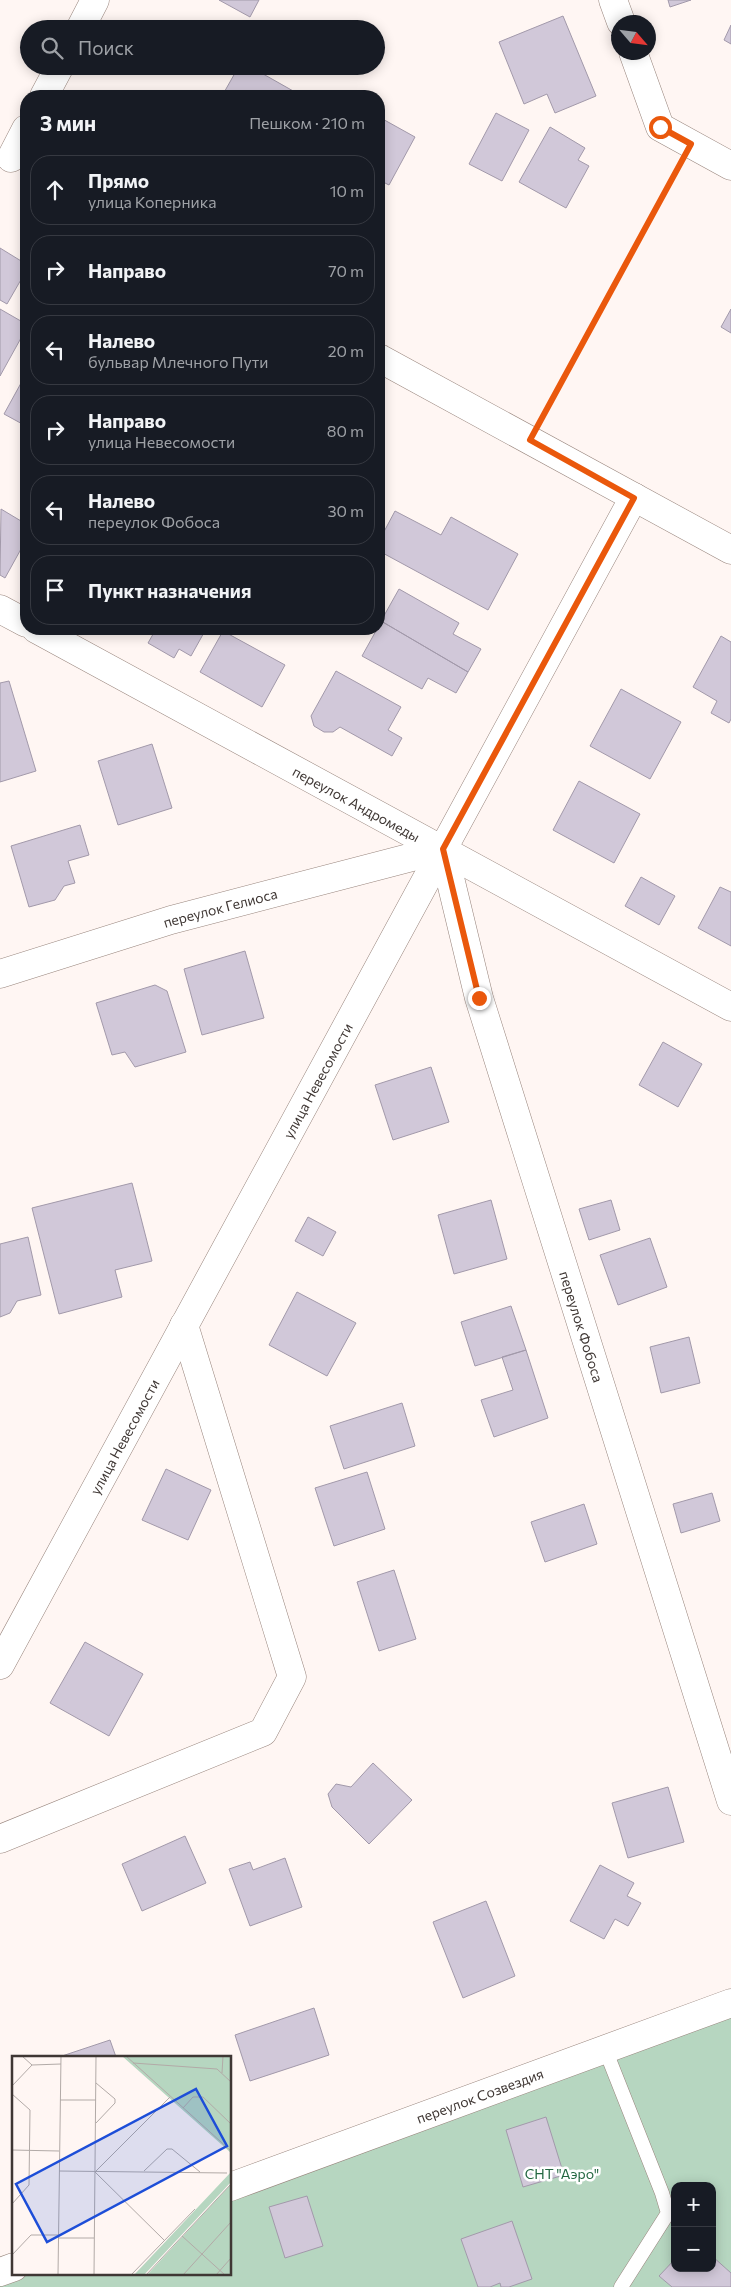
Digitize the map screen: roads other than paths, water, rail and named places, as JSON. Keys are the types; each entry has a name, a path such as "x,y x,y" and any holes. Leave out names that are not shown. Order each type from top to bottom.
{"street":[{"path":"85,20 95,0"},
{"path":"613,0 618,15"},
{"path":"635,60 660,127 731,166"},
{"path":"47,90 55,75"},
{"path":"12,159 20,142"},
{"path":"385,361 731,550"},
{"name":"улица Невесомости","path":"0,1664 634,498"},
{"path":"0,609 20,620"},
{"name":"переулок Андромеды","path":"47,635 731,1007"},
{"name":"переулок Гелиоса","path":"0,974 171,920 443,849"},
{"name":"переулок Фобоса","path":"443,849 479,998 731,1801"},
{"path":"0,1839 263,1732 292,1677 184,1325"},
{"name":"переулок Созвездия","path":"231,2187 731,2003"},
{"path":"0,2272 12,2268"}],"lane":[{"path":"606,2049 668,2213 621,2287"}],"park label":[{"name":"СНТ \"Аэро\"","path":"562,2173"}]}
